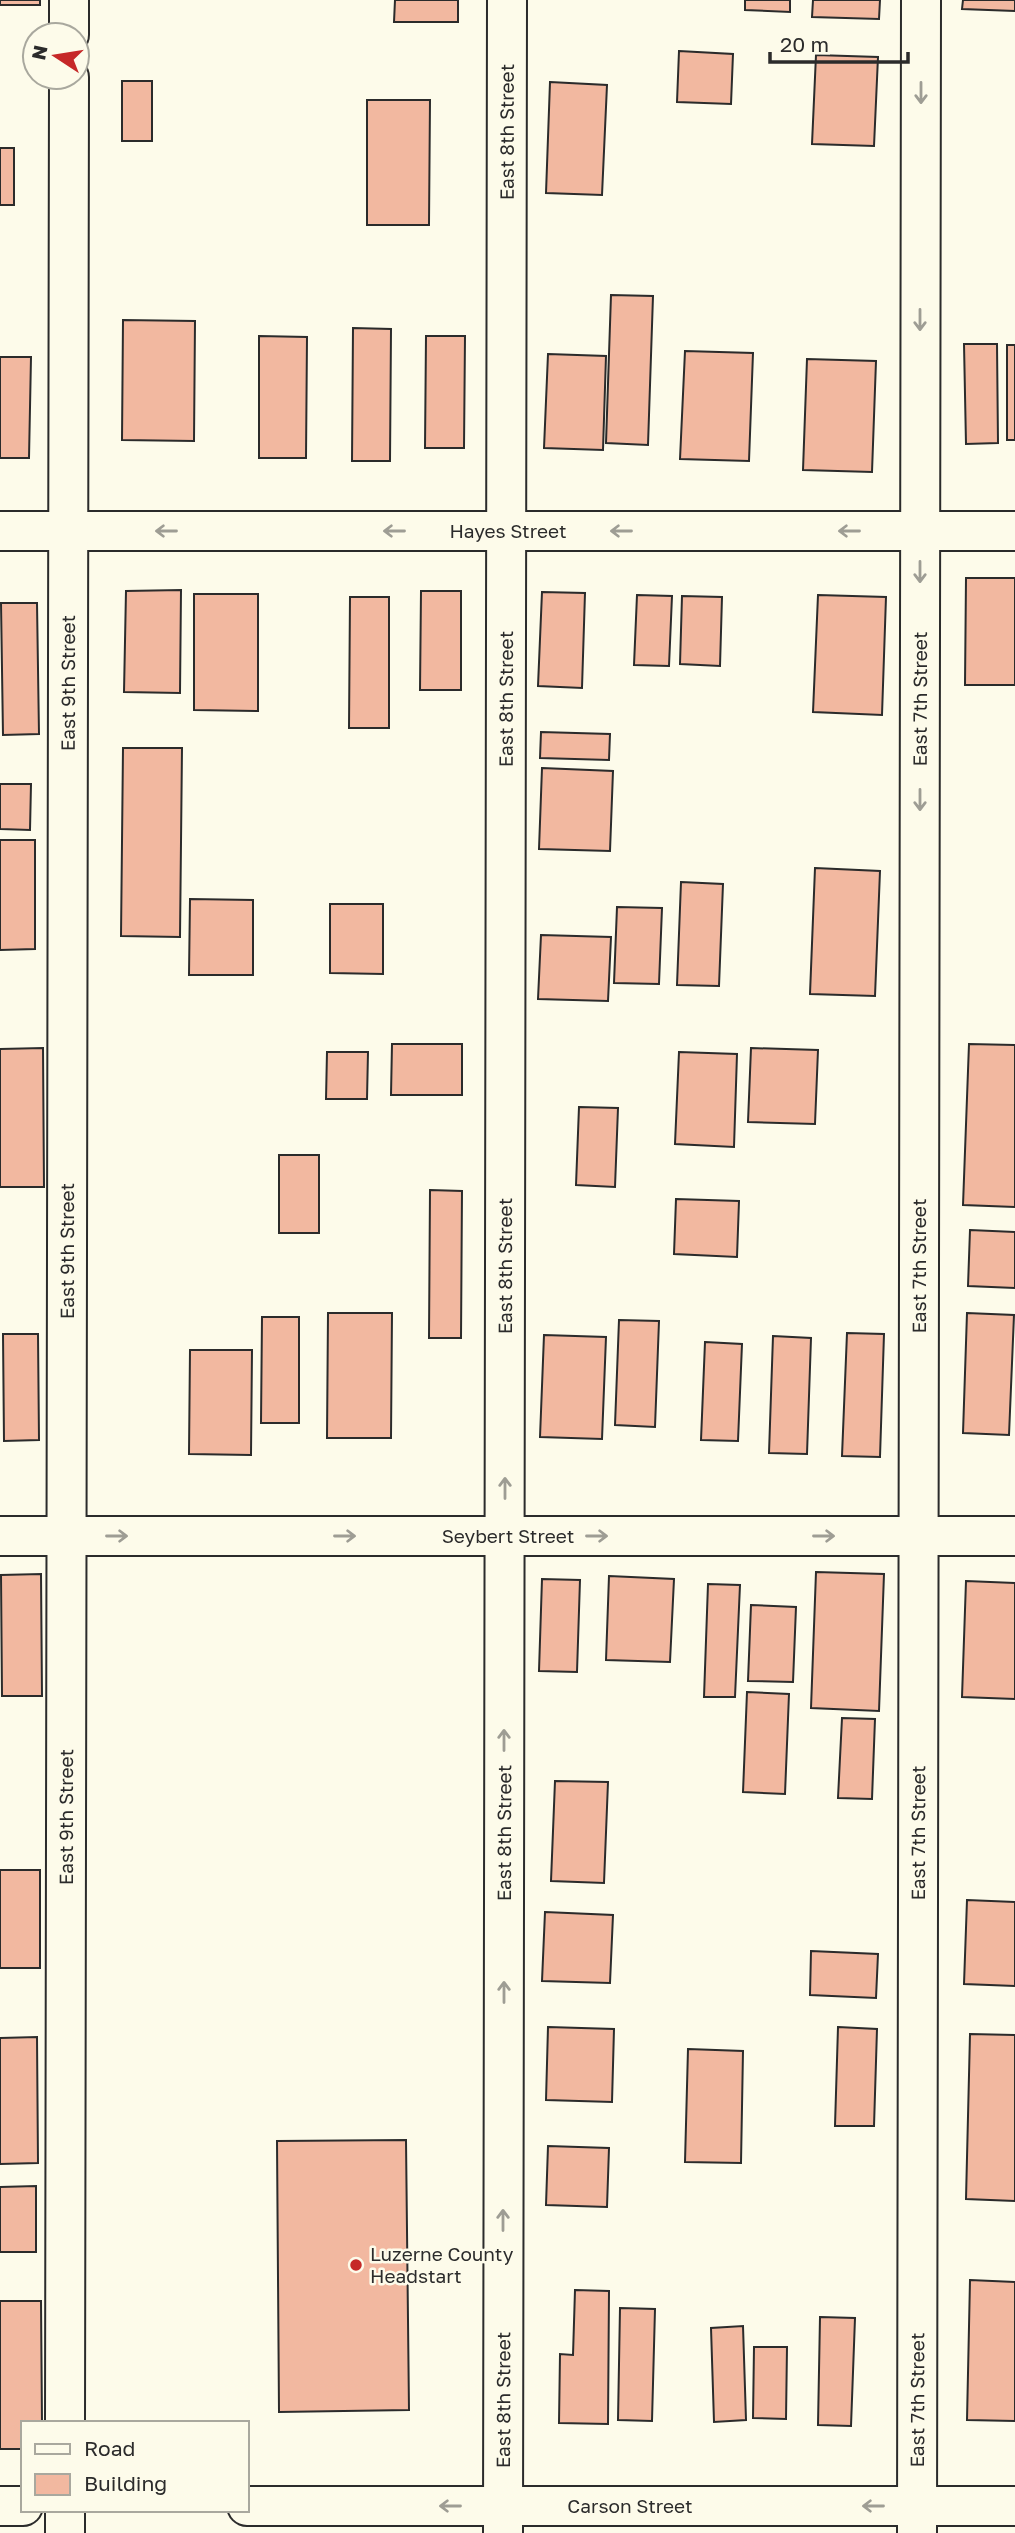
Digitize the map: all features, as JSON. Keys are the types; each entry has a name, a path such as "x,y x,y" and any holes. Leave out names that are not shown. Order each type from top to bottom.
{"street":[{"path":"69,0 69,21"},
{"name":"East 8th Street","path":"503,2519 507,0"},
{"name":"East 7th Street","path":"917,2519 921,0"},
{"name":"East 9th Street","path":"65,2421 69,91"},
{"name":"Hayes Street","path":"0,531 1015,531"},
{"name":"Seybert Street","path":"0,1536 1015,1536"},
{"path":"0,2505 21,2506"},
{"name":"Carson Street","path":"248,2506 503,2519 917,2519 1015,2506"},
{"path":"65,2512 65,2533"}],"building":[{"path":"0,0 40,0 40,5 0,5"},
{"path":"395,0 458,0 458,22 394,22"},
{"path":"745,0 790,0 790,12 745,10"},
{"path":"813,0 880,0 879,19 812,17"},
{"path":"963,0 1015,0 1015,11 962,9"},
{"path":"679,51 733,54 731,104 677,102"},
{"path":"816,55 878,57 874,146 812,144"},
{"path":"122,81 152,81 152,141 122,141"},
{"path":"550,82 607,85 602,195 546,193"},
{"path":"367,100 430,100 429,225 367,225"},
{"path":"0,148 14,148 14,205 0,205"},
{"path":"611,295 653,296 648,445 606,443"},
{"path":"123,320 195,321 194,441 122,440"},
{"path":"353,328 391,329 390,461 352,461"},
{"path":"259,336 307,337 306,458 259,458"},
{"path":"426,336 465,336 464,448 425,448"},
{"path":"964,344 997,344 998,443 966,444"},
{"path":"1007,345 1015,345 1015,440 1007,440"},
{"path":"685,351 753,353 749,461 680,459"},
{"path":"548,354 606,356 603,450 544,448"},
{"path":"0,357 31,357 29,458 0,458"},
{"path":"807,359 876,361 872,472 803,470"},
{"path":"966,578 1015,578 1015,685 965,685"},
{"path":"181,590 180,693 124,692 126,591"},
{"path":"421,591 461,591 461,690 420,690"},
{"path":"542,592 585,593 582,688 538,686"},
{"path":"194,594 258,594 258,711 194,710"},
{"path":"637,595 672,596 669,666 634,665"},
{"path":"818,595 886,597 882,715 813,712"},
{"path":"682,596 722,597 720,666 680,664"},
{"path":"350,597 389,597 389,728 349,728"},
{"path":"1,603 37,603 39,734 3,735"},
{"path":"541,732 610,734 609,760 540,758"},
{"path":"123,748 182,748 180,937 121,936"},
{"path":"542,768 613,771 610,851 539,849"},
{"path":"0,784 31,784 30,830 0,829"},
{"path":"0,840 35,840 35,949 0,950"},
{"path":"815,868 880,871 875,996 810,994"},
{"path":"681,882 723,884 719,986 677,985"},
{"path":"190,899 253,900 253,975 189,975"},
{"path":"330,904 383,904 383,974 330,973"},
{"path":"617,907 662,908 659,984 614,983"},
{"path":"541,935 611,937 608,1001 538,999"},
{"path":"392,1044 462,1044 462,1095 391,1095"},
{"path":"969,1044 1015,1045 1015,1207 963,1205"},
{"path":"43,1048 44,1187 0,1187 0,1049"},
{"path":"751,1048 818,1050 815,1124 748,1122"},
{"path":"327,1052 368,1052 367,1099 326,1099"},
{"path":"679,1052 737,1054 734,1147 675,1144"},
{"path":"579,1107 618,1108 615,1187 576,1185"},
{"path":"279,1155 319,1155 319,1233 279,1233"},
{"path":"430,1190 462,1191 461,1338 429,1338"},
{"path":"676,1199 739,1201 737,1257 674,1254"},
{"path":"970,1230 1015,1232 1015,1288 968,1286"},
{"path":"328,1313 392,1313 391,1438 327,1438"},
{"path":"967,1313 1014,1315 1009,1435 963,1433"},
{"path":"262,1317 299,1317 299,1423 261,1423"},
{"path":"619,1320 659,1321 655,1427 615,1425"},
{"path":"847,1333 884,1334 880,1457 842,1456"},
{"path":"3,1334 38,1334 39,1440 4,1441"},
{"path":"544,1335 606,1337 602,1439 540,1437"},
{"path":"773,1336 811,1338 807,1454 769,1453"},
{"path":"705,1342 742,1344 738,1441 701,1440"},
{"path":"190,1350 252,1350 251,1455 189,1454"},
{"path":"816,1572 884,1574 879,1711 811,1708"},
{"path":"41,1574 42,1696 2,1696 1,1575"},
{"path":"609,1576 674,1579 670,1662 606,1660"},
{"path":"542,1579 580,1580 577,1672 539,1671"},
{"path":"966,1581 1015,1583 1015,1699 962,1697"},
{"path":"708,1584 740,1585 735,1697 704,1697"},
{"path":"751,1605 796,1607 793,1682 748,1681"},
{"path":"747,1692 789,1694 785,1794 743,1792"},
{"path":"842,1718 875,1719 872,1799 838,1798"},
{"path":"555,1781 608,1782 604,1883 551,1881"},
{"path":"0,1870 40,1870 40,1968 0,1968"},
{"path":"967,1900 1015,1902 1015,1986 964,1984"},
{"path":"545,1912 613,1915 610,1983 542,1981"},
{"path":"811,1951 878,1954 876,1998 810,1995"},
{"path":"548,2027 614,2029 612,2102 546,2100"},
{"path":"838,2027 877,2029 874,2126 835,2126"},
{"path":"970,2034 1015,2035 1015,2201 966,2199"},
{"path":"37,2037 38,2163 0,2164 0,2038"},
{"path":"688,2049 743,2051 741,2163 685,2162"},
{"path":"406,2140 409,2410 279,2412 277,2141"},
{"path":"548,2146 609,2148 607,2207 546,2205"},
{"path":"36,2186 36,2252 0,2252 0,2187"},
{"path":"970,2280 1015,2282 1015,2421 967,2420"},
{"path":"575,2290 609,2291 608,2424 559,2423 560,2354 573,2355"},
{"path":"0,2301 41,2301 42,2421 21,2421 21,2449 0,2449"},
{"path":"620,2308 655,2309 652,2421 618,2420"},
{"path":"820,2317 855,2318 851,2426 818,2425"},
{"path":"743,2326 746,2420 714,2422 711,2328"},
{"path":"754,2347 787,2347 786,2419 753,2418"}],"place":[{"name":"Luzerne County Headstart","path":"356,2265"}]}
